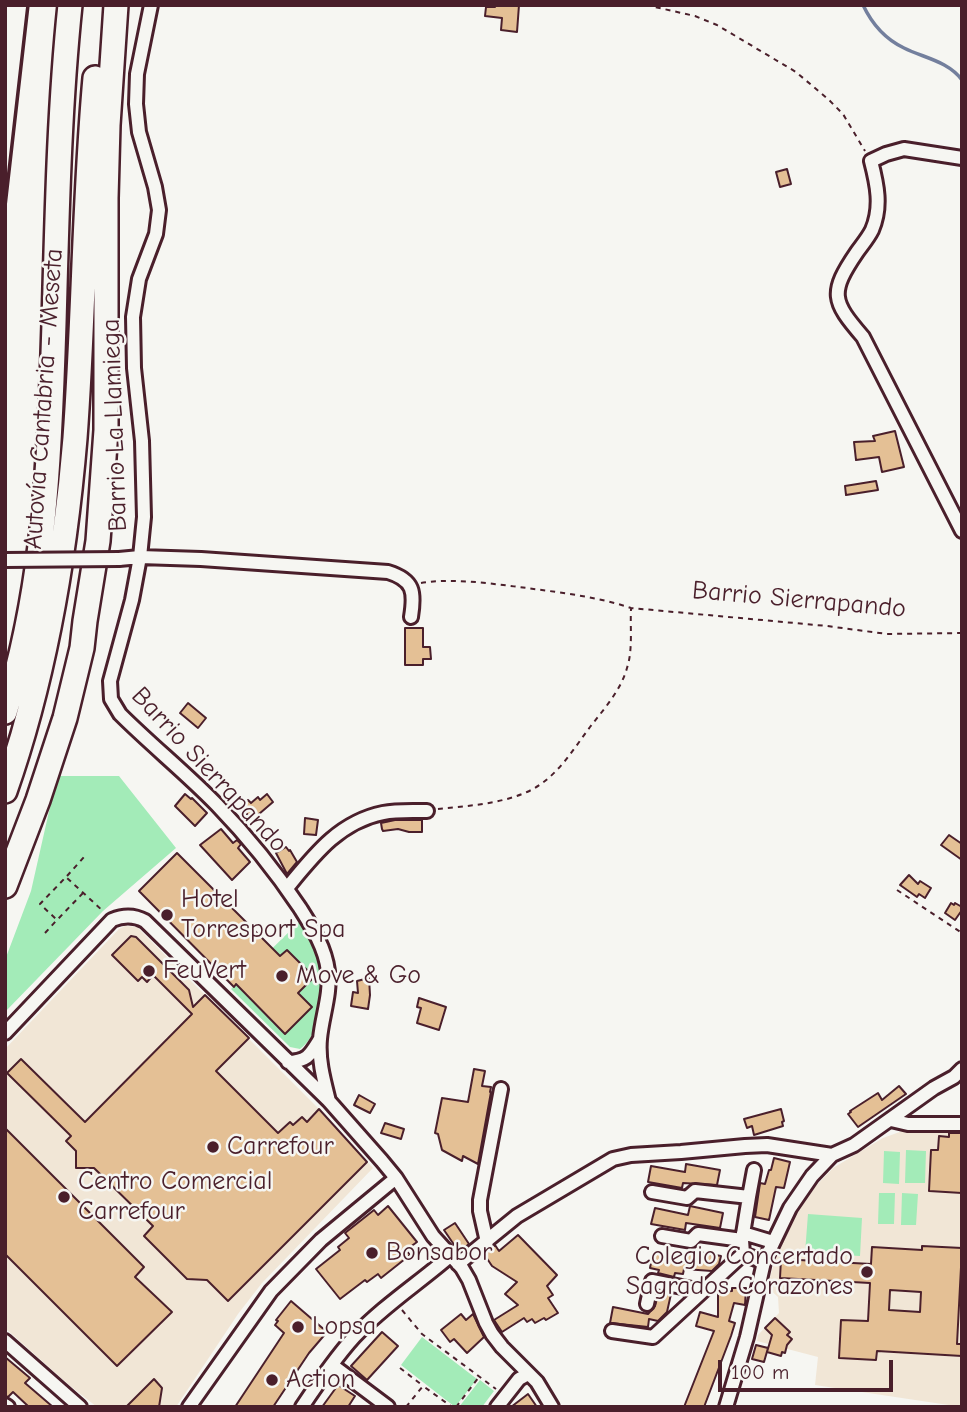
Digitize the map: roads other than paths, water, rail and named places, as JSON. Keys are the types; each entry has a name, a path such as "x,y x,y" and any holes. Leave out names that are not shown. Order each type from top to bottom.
{"highway":[{"name":"Autovía Cantabria - Meseta","path":"5,712 21,656 36,576 45,500 50,438 62,99 71,5"},
{"name":"Autovía Cantabria - Meseta","path":"5,791 29,717 44,655 65,530 75,436 92,122 103,5"},
{"path":"5,886 60,733 82,648 98,541 105,459 108,125 116,5"},
{"path":"5,680 36,576"},
{"path":"5,849 45,751 74,648 85,621"}],"street":[{"name":"Barrio La Llamiega","path":"139,557 144,517 144,482 134,368 134,317 139,279 156,234 159,210 139,132 136,88 151,5"},
{"path":"962,158 904,149 871,161 878,200 876,219 837,288 838,305 863,337 962,531"},
{"path":"5,559 139,557 388,572 402,577 410,585 413,597 411,617"},
{"name":"Barrio Sierrapando","path":"139,557 132,600 110,681 110,699 128,723 217,805 287,888 312,927 322,947 329,988 312,1064 305,1078"},
{"name":"Barrio Sierrapando","path":"287,888 319,849 342,830 385,812 427,811"},
{"name":"Barrio Sierrapando","path":"5,1033 112,920 129,916 145,921 329,1101 396,1178 433,1236 469,1280 492,1334 537,1382 552,1407"},
{"path":"288,1062 305,1059 316,1044"},
{"name":"Barrio Sierrapando","path":"316,1044 329,1101"},
{"path":"726,1407 747,1337 764,1262 790,1208 812,1176 832,1155 854,1145 962,1069"},
{"path":"487,1242 480,1200 501,1089"},
{"path":"891,1120 908,1124 962,1124"},
{"path":"302,1407 354,1337 394,1301 454,1260 487,1242 517,1216 613,1159 631,1155 767,1145 832,1155"},
{"path":"743,1254 742,1237 754,1170"},
{"path":"189,1407 271,1291 321,1240 396,1178"},
{"path":"652,1192 687,1198 695,1191 749,1197"},
{"path":"662,1236 691,1241 698,1234 773,1242"},
{"path":"743,1254 764,1262"},
{"path":"612,1331 653,1337 743,1254"},
{"path":"647,1304 652,1280 702,1291"},
{"path":"5,1341 80,1407"},
{"path":"332,1365 388,1407"},
{"path":"497,1407 519,1379 528,1374"}],"waterway":[{"path":"863,5 875,25 891,40 943,64 962,80"}],"railway":[{"path":"5,206 28,5"}],"place":[{"name":"Hotel Torresport Spa","path":"167,915"},
{"name":"FeuVert","path":"149,971"},
{"name":"Move & Go","path":"282,976"},
{"name":"Carrefour","path":"213,1147"},
{"name":"Centro Comercial Carrefour","path":"64,1197"},
{"name":"Bonsabor","path":"372,1253"},
{"name":"Colegio Concertado Sagrados Corazones","path":"867,1272"},
{"name":"Lopsa","path":"298,1327"},
{"name":"Action","path":"272,1380"}]}
